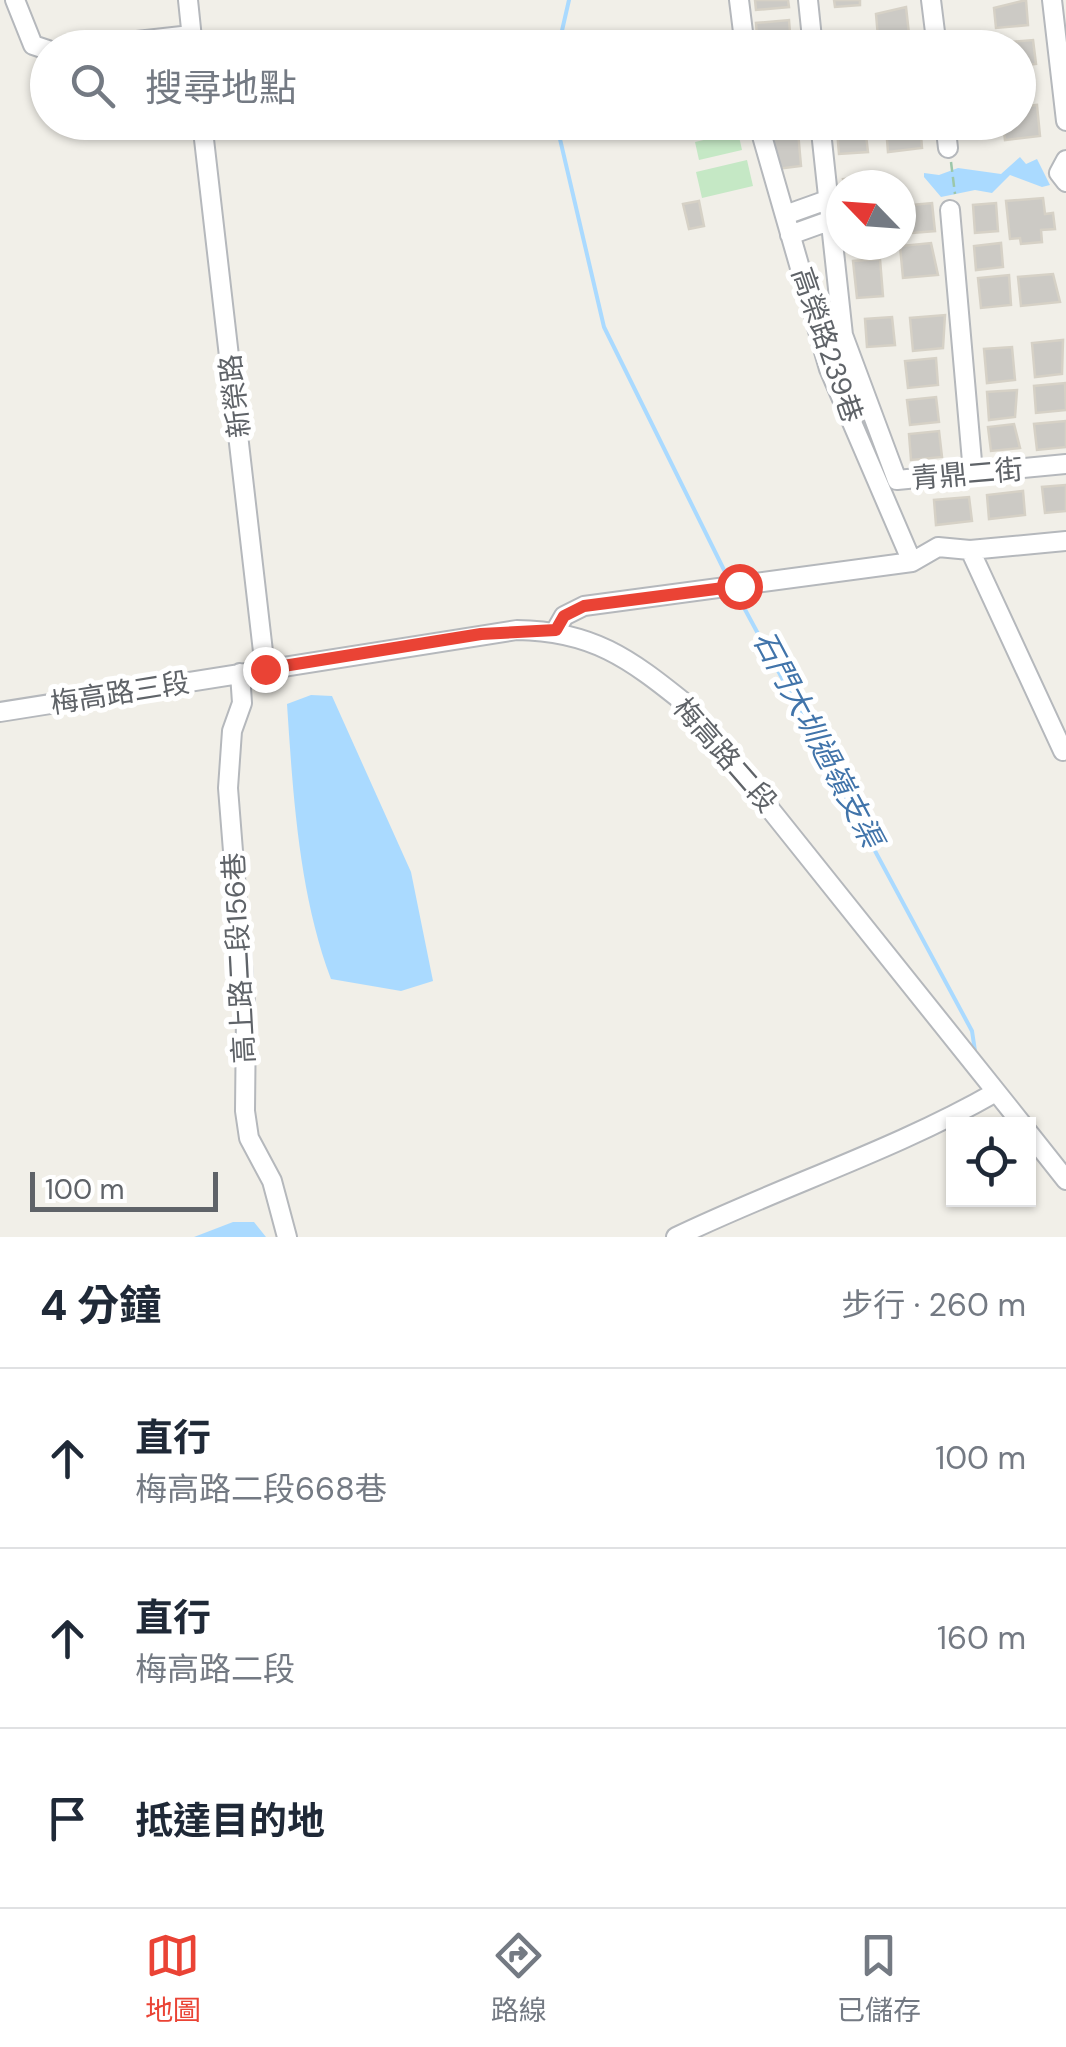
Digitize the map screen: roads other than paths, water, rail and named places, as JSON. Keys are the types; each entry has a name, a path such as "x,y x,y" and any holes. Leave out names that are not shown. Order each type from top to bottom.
{"street":[{"path":"16,0 30,37"},
{"path":"188,0 191,30"},
{"path":"739,0 743,30"},
{"path":"808,0 810,30"},
{"path":"931,0 935,30"},
{"path":"1052,0 1066,121"},
{"name":"新榮路","path":"204,140 265,669"},
{"name":"高榮路239巷","path":"763,140 829,369 912,562"},
{"path":"822,140 826,189"},
{"path":"948,140 950,156"},
{"path":"1066,160 1059,169 1066,182"},
{"path":"784,215 826,200"},
{"path":"953,204 973,473"},
{"path":"790,236 826,222"},
{"name":"青鼎二街","path":"834,260 843,335 897,480 1066,464"},
{"path":"556,630 564,616 584,606 912,562 938,547 970,550 1066,540"},
{"path":"970,550 1063,751"},
{"name":"梅高路二段","path":"240,673 481,634 556,630 625,656 686,704 978,1068 991,1094 1015,1117"},
{"name":"梅高路三段","path":"0,712 240,673"},
{"name":"高上路二段156巷","path":"240,673 242,703 232,731 228,788 246,1014 245,1111 249,1138 272,1181 287,1237"},
{"path":"676,1237 770,1191 923,1132 991,1094"},
{"path":"1036,1142 1066,1180"}],"water":[{"path":"1020,157 1026,164 1037,159 1050,185 1042,187 1010,175 992,193 975,190 941,197 924,177 924,173 939,175 958,168 1001,174"},
{"path":"311,695 332,696 411,872 433,981 401,991 331,979 305,879 289,738 287,704"},
{"path":"233,1222 254,1222 266,1237 194,1237"}],"waterway":[{"name":"石門大圳過嶺支渠","path":"562,30 569,0"},
{"name":"石門大圳過嶺支渠","path":"560,140 604,327 728,578"},
{"name":"石門大圳過嶺支渠","path":"735,591 972,1031 975,1051"}]}
